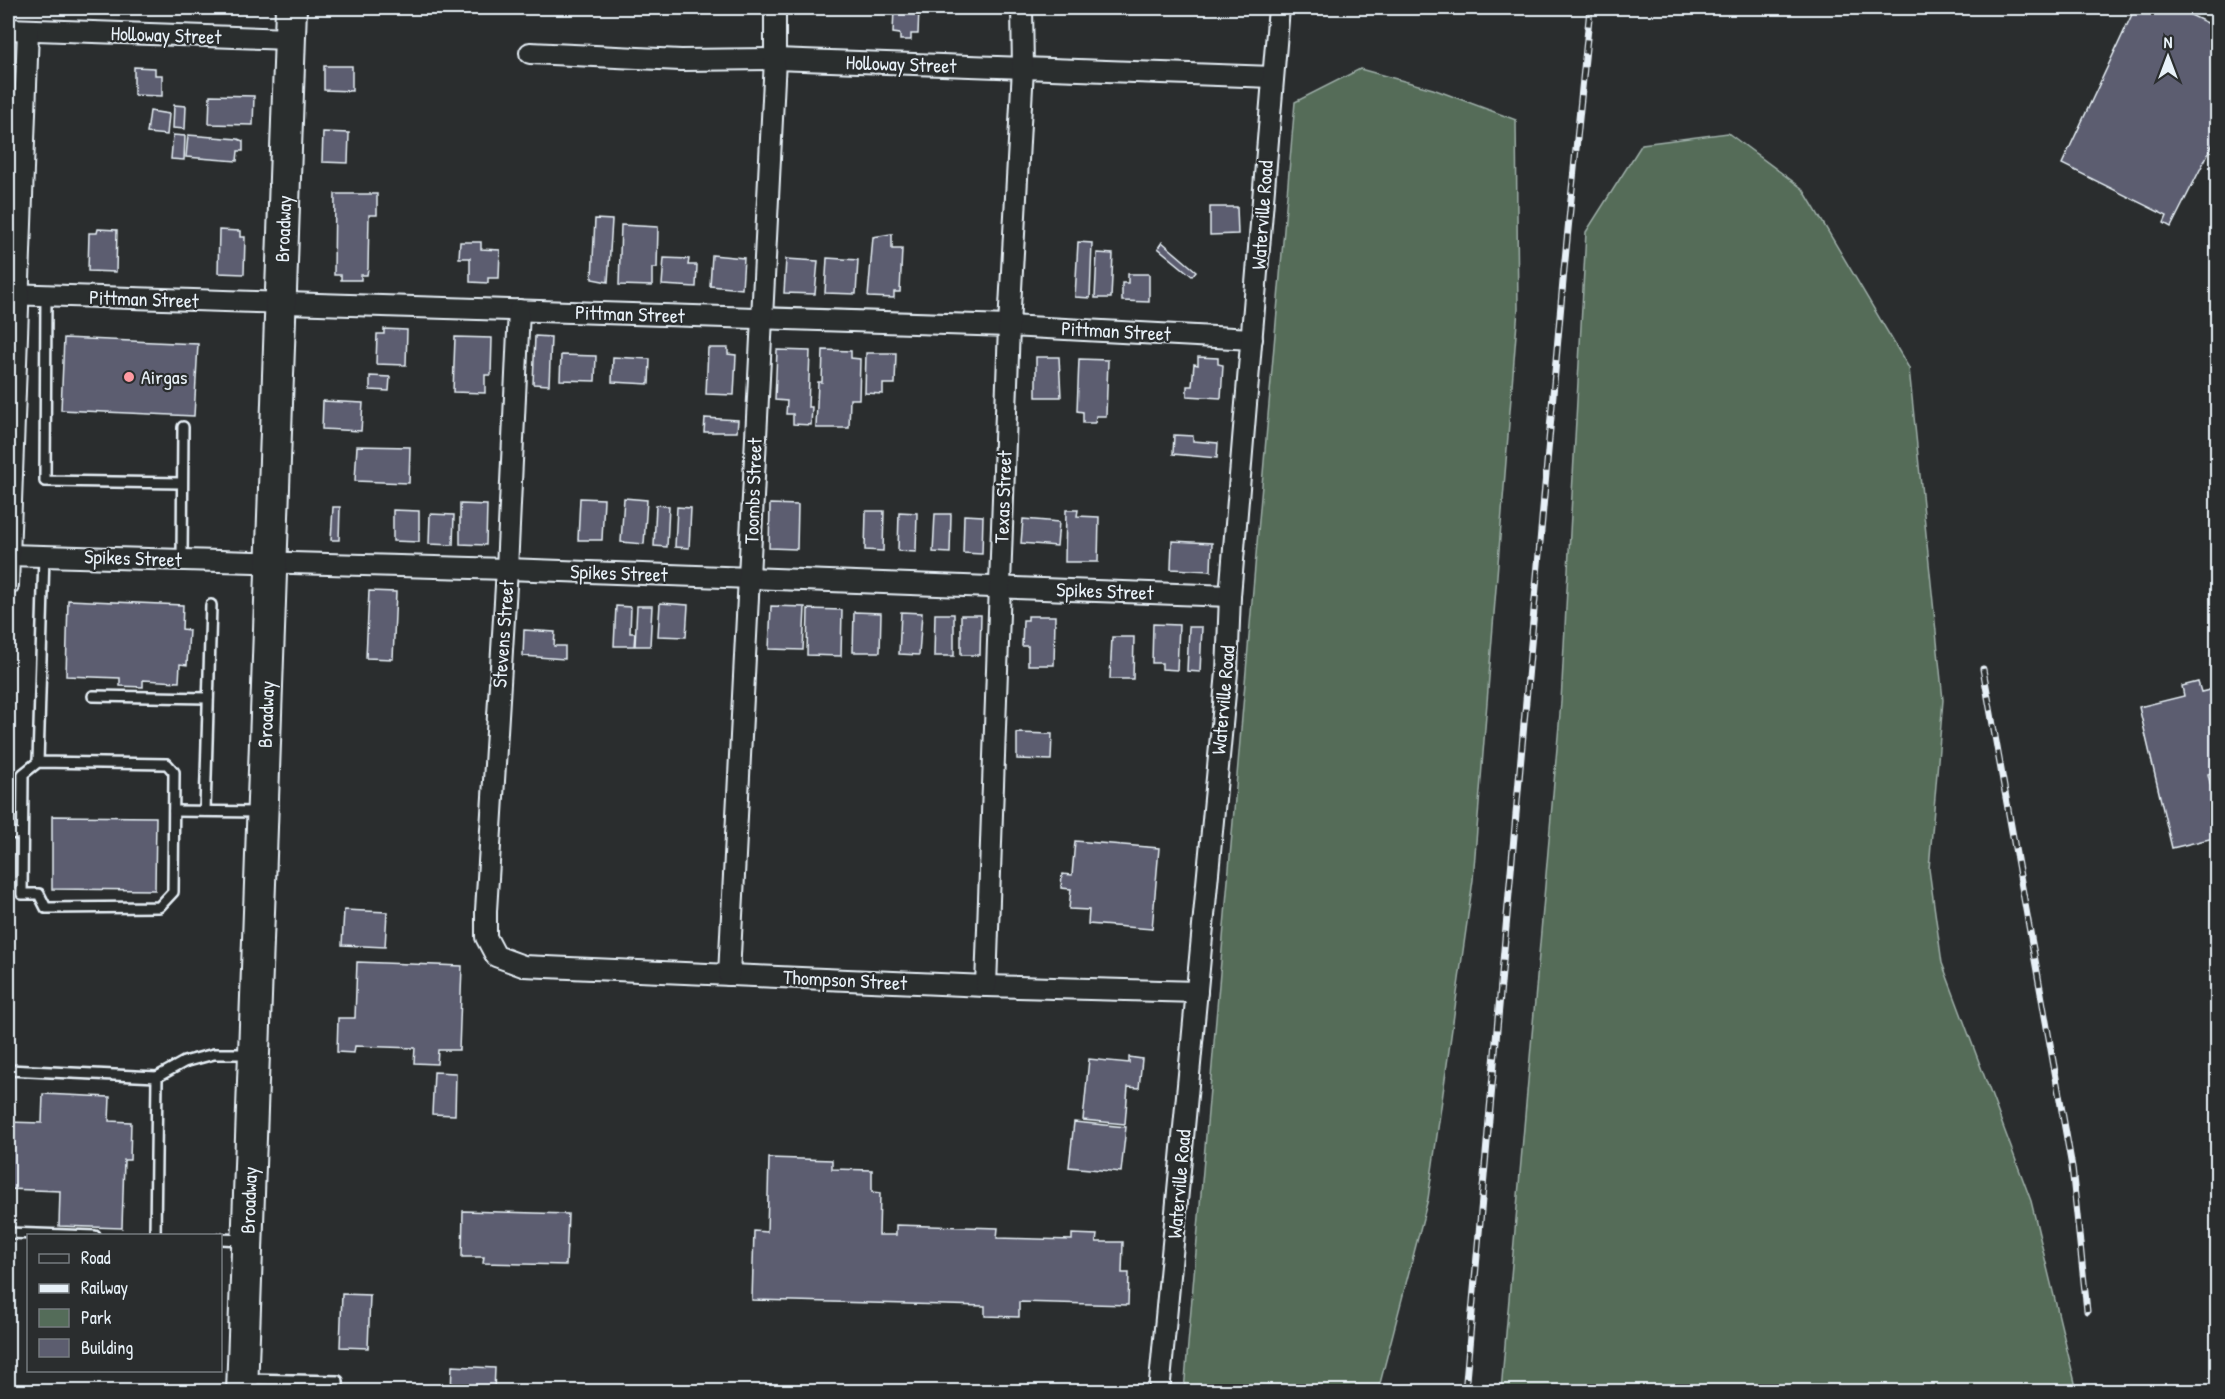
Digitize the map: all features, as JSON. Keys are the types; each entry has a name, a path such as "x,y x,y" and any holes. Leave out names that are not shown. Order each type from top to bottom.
{"main road":[{"name":"Broadway","path":"243,1385 234,1240 255,1055 291,8"}],"street":[{"name":"Toombs Street","path":"729,975 760,319 775,59 775,8"},
{"name":"Texas Street","path":"986,986 1009,326 1023,68 1022,8"},
{"name":"Waterville Road","path":"1159,1392 1227,672 1230,596 1279,8"},
{"name":"Holloway Street","path":"8,29 289,39"},
{"path":"8,585 13,294 28,30"},
{"name":"Holloway Street","path":"530,53 681,60 775,59 1273,77"},
{"name":"Pittman Street","path":"13,294 1009,326 1252,339"},
{"name":"Stevens Street","path":"496,956 486,937 486,911 507,569 519,310"},
{"name":"Spikes Street","path":"8,555 507,569 1230,596"},
{"name":"Thompson Street","path":"496,956 523,966 986,986 1197,992"}],"lane":[{"path":"46,295 45,480 182,483"},
{"path":"182,560 183,427"},
{"path":"38,762 44,555"},
{"path":"205,811 211,605"},
{"path":"93,696 208,698"},
{"path":"38,762 167,765 174,772 173,892 159,907 46,908 39,894 22,894 23,774 38,762"},
{"path":"174,811 263,812"},
{"path":"8,833 22,834"},
{"path":"8,1070 157,1077 184,1062 214,1054 255,1055"},
{"path":"155,1234 157,1077"},
{"path":"8,1233 37,1234"},
{"path":"243,1385 338,1381 338,1392"}],"green space":[{"path":"1360,69 1433,89 1516,120 1518,309 1473,880 1428,1199 1378,1391 1184,1391 1295,102"},
{"path":"1728,133 1803,189 1909,368 1943,700 1929,869 1942,963 2031,1201 2077,1391 1501,1391 1561,702 1586,232 1642,144"}],"building":[{"path":"894,8 919,8 918,34 911,34 911,40 900,40 900,34 893,33"},
{"path":"2135,8 2176,8 2218,28 2218,134 2171,227 2164,223 2167,216 2062,164"},
{"path":"324,66 352,66 352,91 324,90"},
{"path":"134,67 155,68 155,75 162,75 162,96 134,95"},
{"path":"210,95 254,96 253,125 209,124"},
{"path":"174,105 186,106 185,129 173,128"},
{"path":"150,111 169,114 167,135 147,133"},
{"path":"323,132 349,133 348,163 322,162"},
{"path":"173,135 185,136 184,160 171,159"},
{"path":"188,135 238,139 243,141 243,151 238,151 237,161 186,157"},
{"path":"335,194 377,194 377,215 369,215 367,275 361,275 361,280 341,280 341,275 334,275"},
{"path":"1210,207 1237,207 1238,234 1210,235"},
{"path":"595,219 612,220 608,282 592,279"},
{"path":"621,225 658,227 657,268 652,268 652,286 619,285"},
{"path":"98,229 117,230 116,272 88,271 89,233 97,233"},
{"path":"219,230 240,231 240,237 245,237 244,274 218,273"},
{"path":"892,234 892,249 902,249 900,292 894,292 894,298 868,297 873,237"},
{"path":"460,242 481,242 481,249 500,250 499,278 488,278 488,283 470,282 470,258 459,258"},
{"path":"1078,242 1092,243 1090,298 1075,297"},
{"path":"1162,242 1196,271 1192,276 1158,248"},
{"path":"1097,253 1113,254 1111,298 1095,298"},
{"path":"712,255 744,258 742,289 710,286"},
{"path":"664,258 689,259 688,265 697,265 696,287 662,285"},
{"path":"827,258 858,260 856,294 825,293"},
{"path":"786,259 818,261 815,294 784,293"},
{"path":"1128,274 1149,274 1149,302 1122,301 1122,283 1128,283"},
{"path":"384,329 407,330 406,365 376,364 377,334 384,334"},
{"path":"535,336 551,337 549,385 533,384"},
{"path":"455,337 492,338 491,375 485,375 485,393 453,392"},
{"name":"Airgas","path":"64,338 198,344 194,416 61,410"},
{"path":"708,348 728,348 728,354 736,355 734,395 706,394"},
{"path":"777,350 810,351 808,407 812,407 811,425 793,424 793,414 786,414 787,401 775,400"},
{"path":"823,350 851,351 851,358 860,359 859,399 850,399 849,428 816,428 818,382 822,382"},
{"path":"866,353 896,353 895,384 883,384 883,394 865,393"},
{"path":"561,355 596,356 595,381 560,380"},
{"path":"613,357 650,359 649,384 612,382"},
{"path":"1036,357 1059,357 1061,397 1036,397"},
{"path":"1198,357 1218,358 1218,364 1223,365 1221,398 1187,396 1187,386 1192,386 1194,364 1198,365"},
{"path":"1079,359 1108,360 1106,416 1096,416 1095,423 1083,423 1083,412 1077,411"},
{"path":"370,376 390,377 389,391 370,390"},
{"path":"323,401 363,403 361,431 322,429"},
{"path":"705,418 738,420 737,432 704,432"},
{"path":"1174,435 1193,436 1193,441 1218,443 1217,458 1173,454"},
{"path":"357,446 410,447 409,483 355,481"},
{"path":"580,498 604,499 602,540 578,540"},
{"path":"624,498 647,500 644,544 621,542"},
{"path":"460,504 487,505 486,545 460,544"},
{"path":"770,504 798,505 797,549 769,548"},
{"path":"656,505 669,506 667,547 654,546"},
{"path":"333,507 340,507 339,540 331,540"},
{"path":"677,507 691,508 689,548 675,547"},
{"path":"393,510 419,511 419,542 393,541"},
{"path":"1066,510 1078,510 1077,516 1099,517 1098,562 1065,562"},
{"path":"866,511 884,511 883,551 865,550"},
{"path":"899,512 917,513 916,552 898,551"},
{"path":"430,514 454,515 453,545 429,544"},
{"path":"935,514 951,514 950,553 933,552"},
{"path":"964,515 983,516 982,554 963,553"},
{"path":"1023,519 1059,522 1057,546 1021,543"},
{"path":"1172,541 1212,543 1211,571 1171,569"},
{"path":"369,591 396,592 393,659 366,658"},
{"path":"68,600 183,605 182,629 189,630 187,665 180,664 179,682 143,680 143,687 120,686 120,678 66,676"},
{"path":"660,603 688,605 686,637 658,636"},
{"path":"616,606 631,607 630,633 635,633 634,646 614,646"},
{"path":"637,606 652,606 650,646 635,646"},
{"path":"771,606 805,607 803,650 769,649"},
{"path":"808,609 842,610 841,656 807,655"},
{"path":"854,612 881,613 880,652 853,652"},
{"path":"901,612 922,613 919,655 899,654"},
{"path":"935,614 954,614 954,656 934,656"},
{"path":"961,615 981,615 980,655 961,655"},
{"path":"1028,616 1055,616 1054,665 1028,665 1028,646 1022,646 1023,620 1028,620"},
{"path":"1153,624 1179,625 1177,670 1162,669 1162,663 1152,663"},
{"path":"1189,627 1202,627 1200,672 1187,671"},
{"path":"524,630 555,632 554,646 565,646 565,659 523,656"},
{"path":"1112,637 1134,637 1133,679 1110,679"},
{"path":"2198,682 2201,692 2218,688 2218,771 2208,774 2218,815 2218,837 2172,848 2139,707 2184,696 2182,686"},
{"path":"1017,733 1052,734 1051,760 1017,759"},
{"path":"52,816 156,817 155,890 52,889"},
{"path":"1075,841 1159,848 1152,929 1088,924 1089,910 1069,909 1071,889 1061,888 1062,874 1072,875"},
{"path":"344,910 387,912 385,947 342,945"},
{"path":"357,962 462,966 459,1050 438,1050 437,1064 414,1063 415,1048 355,1046 354,1053 337,1052 338,1018 355,1018"},
{"path":"1129,1057 1142,1059 1139,1088 1128,1087 1125,1124 1083,1120 1089,1059 1129,1063"},
{"path":"434,1072 456,1073 455,1115 432,1114"},
{"path":"43,1094 110,1097 109,1121 131,1122 130,1160 124,1160 122,1228 59,1226 60,1191 8,1189 8,1122 42,1123"},
{"path":"1074,1122 1126,1127 1121,1172 1069,1167"},
{"path":"769,1158 832,1160 832,1169 872,1170 872,1192 880,1193 879,1235 896,1235 896,1225 998,1228 997,1238 1072,1240 1072,1234 1097,1235 1096,1242 1123,1242 1122,1273 1129,1273 1128,1305 1019,1302 1019,1317 985,1316 985,1306 752,1300 754,1231 767,1232"},
{"path":"463,1211 568,1214 566,1265 483,1263 484,1257 462,1257"},
{"path":"342,1294 370,1295 368,1348 340,1347"},
{"path":"452,1366 495,1368 494,1392 451,1392"},
{"path":"423,1387 450,1387 449,1392 423,1392"}],"railway":[{"path":"1465,1392 1564,270 1590,8"},
{"path":"1983,669 2072,1167 2087,1311"}],"place":[{"name":"Airgas","path":"129,377"}]}
